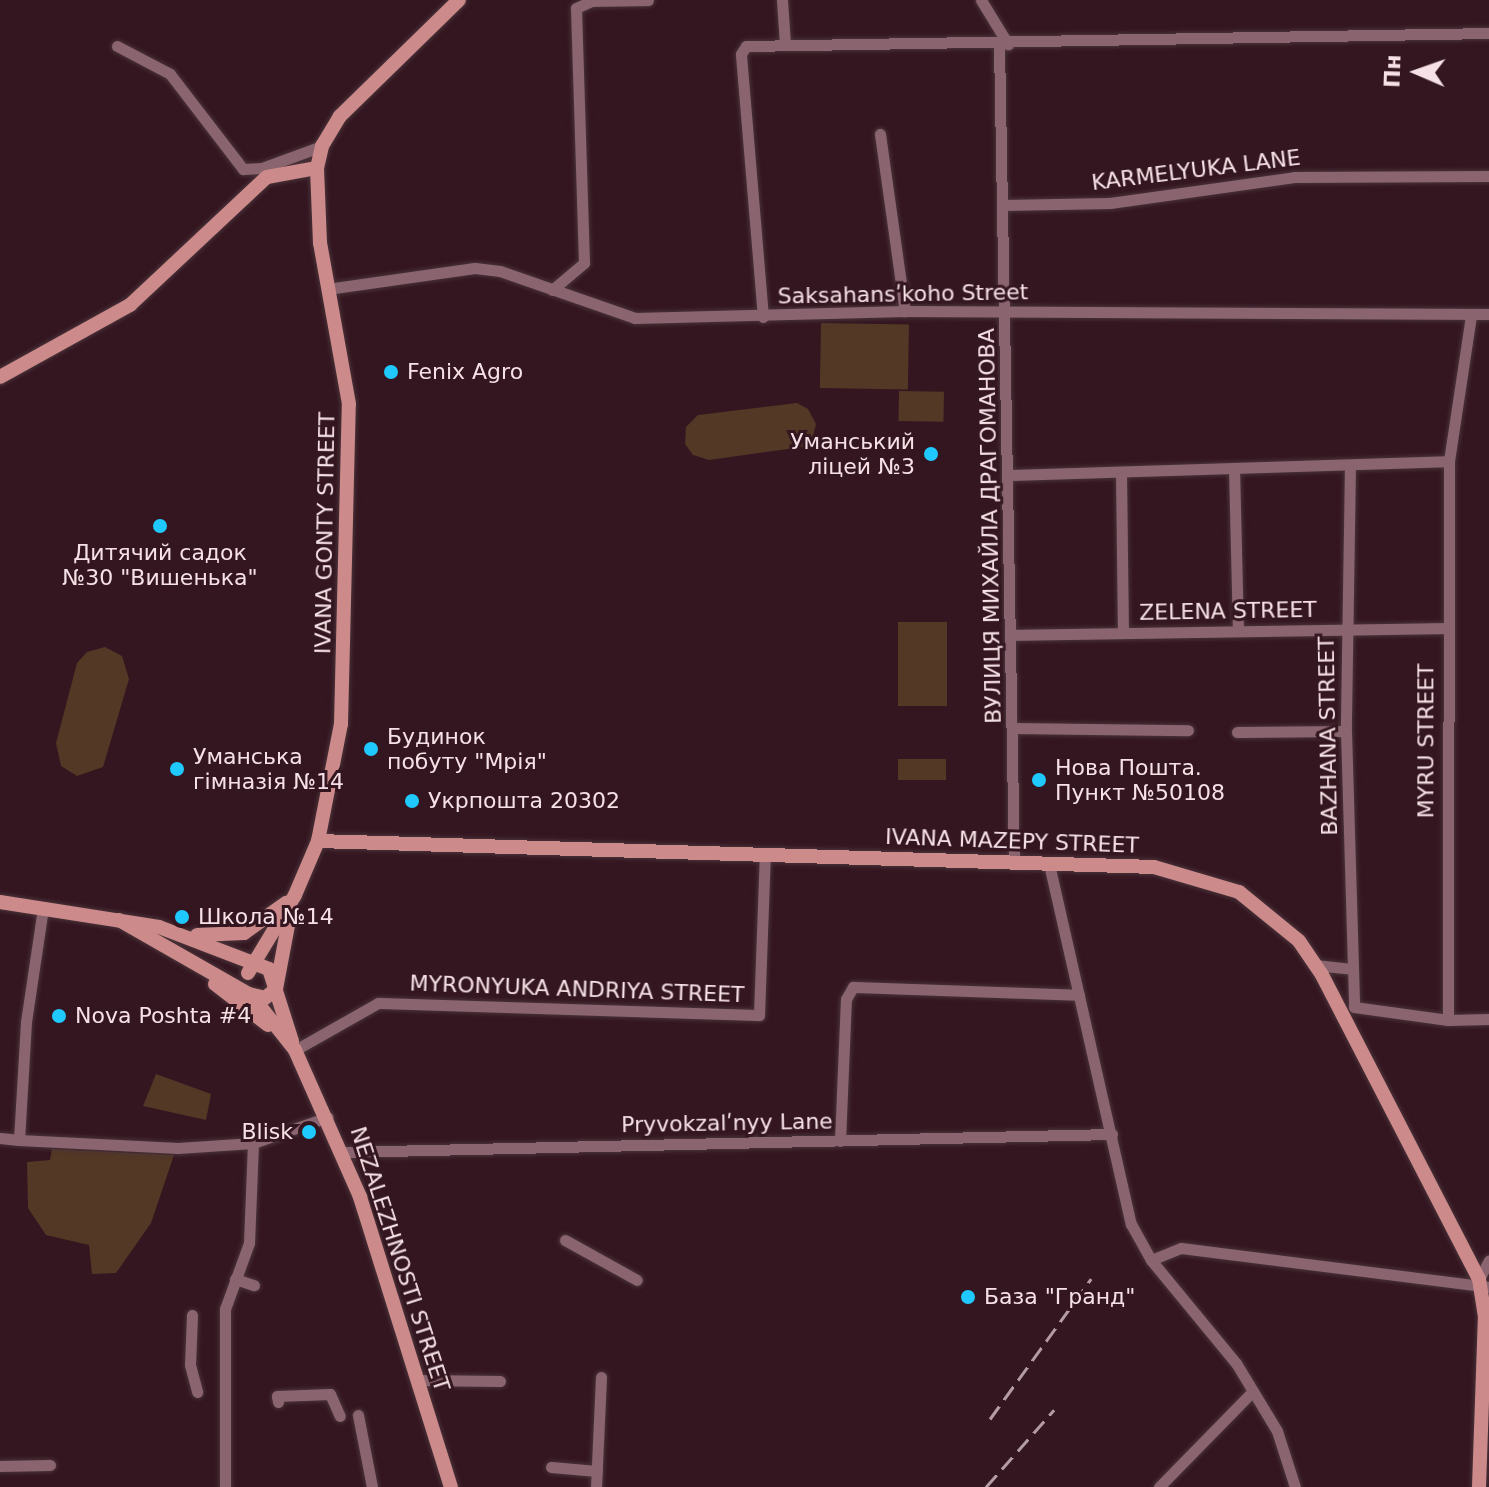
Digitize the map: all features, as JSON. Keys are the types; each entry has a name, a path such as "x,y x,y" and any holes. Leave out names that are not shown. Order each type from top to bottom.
{"main road":[{"name":"IVANA GONTY STREET","path":"256,968 295,895 318,841 341,724 349,464 348,382 327,289 317,168 322,146 340,116 459,0"},
{"path":"0,377 130,305 187,256 261,181 317,168"},
{"name":"IVANA MAZEPY STREET","path":"318,841 1154,867 1225,886 1269,911 1315,965 1483,1285"},
{"name":"IVANA GONTY STREET","path":"183,934 244,933 268,920 295,895"},
{"name":"IVANA GONTY STREET","path":"277,984 295,895"},
{"name":"NEZALEZHNOSTI STREET","path":"0,902 119,920 183,934 256,968"},
{"name":"NEZALEZHNOSTI STREET","path":"119,920 252,996 295,1050"},
{"name":"NEZALEZHNOSTI STREET","path":"184,959 295,1050"},
{"path":"256,968 277,984 268,997 252,996 245,986 256,968"},
{"name":"NEZALEZHNOSTI STREET","path":"277,984 295,1050 343,1152 451,1487"},
{"path":"1479,1487 1483,1285"}],"street":[{"path":"552,290 584,263 576,8 592,1 648,0"},
{"path":"782,0 785,44"},
{"path":"981,0 1004,44"},
{"path":"763,317 741,54 746,46 1004,44 1227,35 1489,33"},
{"name":"ВУЛИЦЯ МИХАЙЛА ДРАГОМАНОВА","path":"1004,44 1003,205 1008,311 1014,863"},
{"path":"117,46 170,74 243,169 262,168 322,146"},
{"path":"880,134 905,311"},
{"name":"KARMELYUKA LANE","path":"1003,205 1110,203 1294,177 1489,176"},
{"name":"Saksahansʹkoho Street","path":"327,289 455,268 500,271 635,318 905,311 1489,314"},
{"name":"MYRU STREET","path":"1448,1020 1445,628 1449,461 1471,315"},
{"path":"1009,475 1449,461"},
{"name":"BAZHANA STREET","path":"1350,465 1346,731 1354,1007 1448,1020"},
{"path":"1234,468 1238,631"},
{"path":"1121,472 1123,633"},
{"name":"ZELENA STREET","path":"1011,635 1445,628"},
{"path":"1013,728 1188,730"},
{"path":"1237,732 1346,731"},
{"name":"MYRONYUKA ANDRIYA STREET","path":"295,1050 378,1003 759,1015 765,854"},
{"path":"1049,864 1131,1224 1151,1260 1212,1331 1253,1391 1277,1431 1295,1487"},
{"path":"19,1140 43,908"},
{"path":"1315,965 1352,969"},
{"path":"840,1141 846,999 853,987 1079,995"},
{"path":"1448,1020 1489,1019"},
{"path":"0,1138 178,1148 253,1143 328,1117"},
{"name":"Pryvokzalʹnyy Lane","path":"343,1152 1112,1134"},
{"path":"225,1487 225,1309 249,1243 253,1143"},
{"path":"565,1240 637,1280"},
{"path":"1151,1260 1181,1248 1483,1285 1489,1260"},
{"path":"235,1279 254,1285"},
{"path":"192,1315 190,1365 197,1392"},
{"path":"596,1487 601,1377"},
{"path":"417,1380 500,1381"},
{"path":"1159,1487 1253,1391"},
{"path":"278,1402 277,1396 330,1394 340,1416"},
{"path":"358,1415 372,1487"},
{"path":"0,1466 50,1465"},
{"path":"551,1467 597,1471"}],"shaded area":[{"path":"821,323 909,325 908,390 820,388"},
{"path":"899,391 944,392 943,422 898,421"},
{"path":"797,403 808,409 816,424 812,440 802,447 709,460 693,455 685,444 686,427 698,415"},
{"path":"898,622 947,622 947,706 898,706"},
{"path":"105,647 122,656 129,679 103,767 77,776 61,766 56,743 77,663 87,652"},
{"path":"898,759 946,759 946,780 898,780"},
{"path":"156,1074 211,1094 206,1120 143,1106"},
{"path":"52,1149 174,1155 151,1223 116,1273 92,1274 89,1245 46,1235 28,1208 27,1162 50,1160"}],"railway":[{"path":"990,1419 1091,1279"},
{"path":"986,1487 1054,1410"}],"place":[{"name":"Fenix Agro","path":"391,372"},
{"name":"Уманський ліцей №3","path":"931,454"},
{"name":"Дитячий садок №30 \"Вишенька\"","path":"160,526"},
{"name":"Будинок побуту \"Мрія\"","path":"371,749"},
{"name":"Уманська гімназія №14","path":"177,769"},
{"name":"Нова Пошта. Пункт №50108","path":"1039,780"},
{"name":"Укрпошта 20302","path":"412,801"},
{"name":"Школа №14","path":"182,917"},
{"name":"Nova Poshta #4","path":"59,1016"},
{"name":"Blisk","path":"309,1132"},
{"name":"База \"Гранд\"","path":"968,1297"}]}
